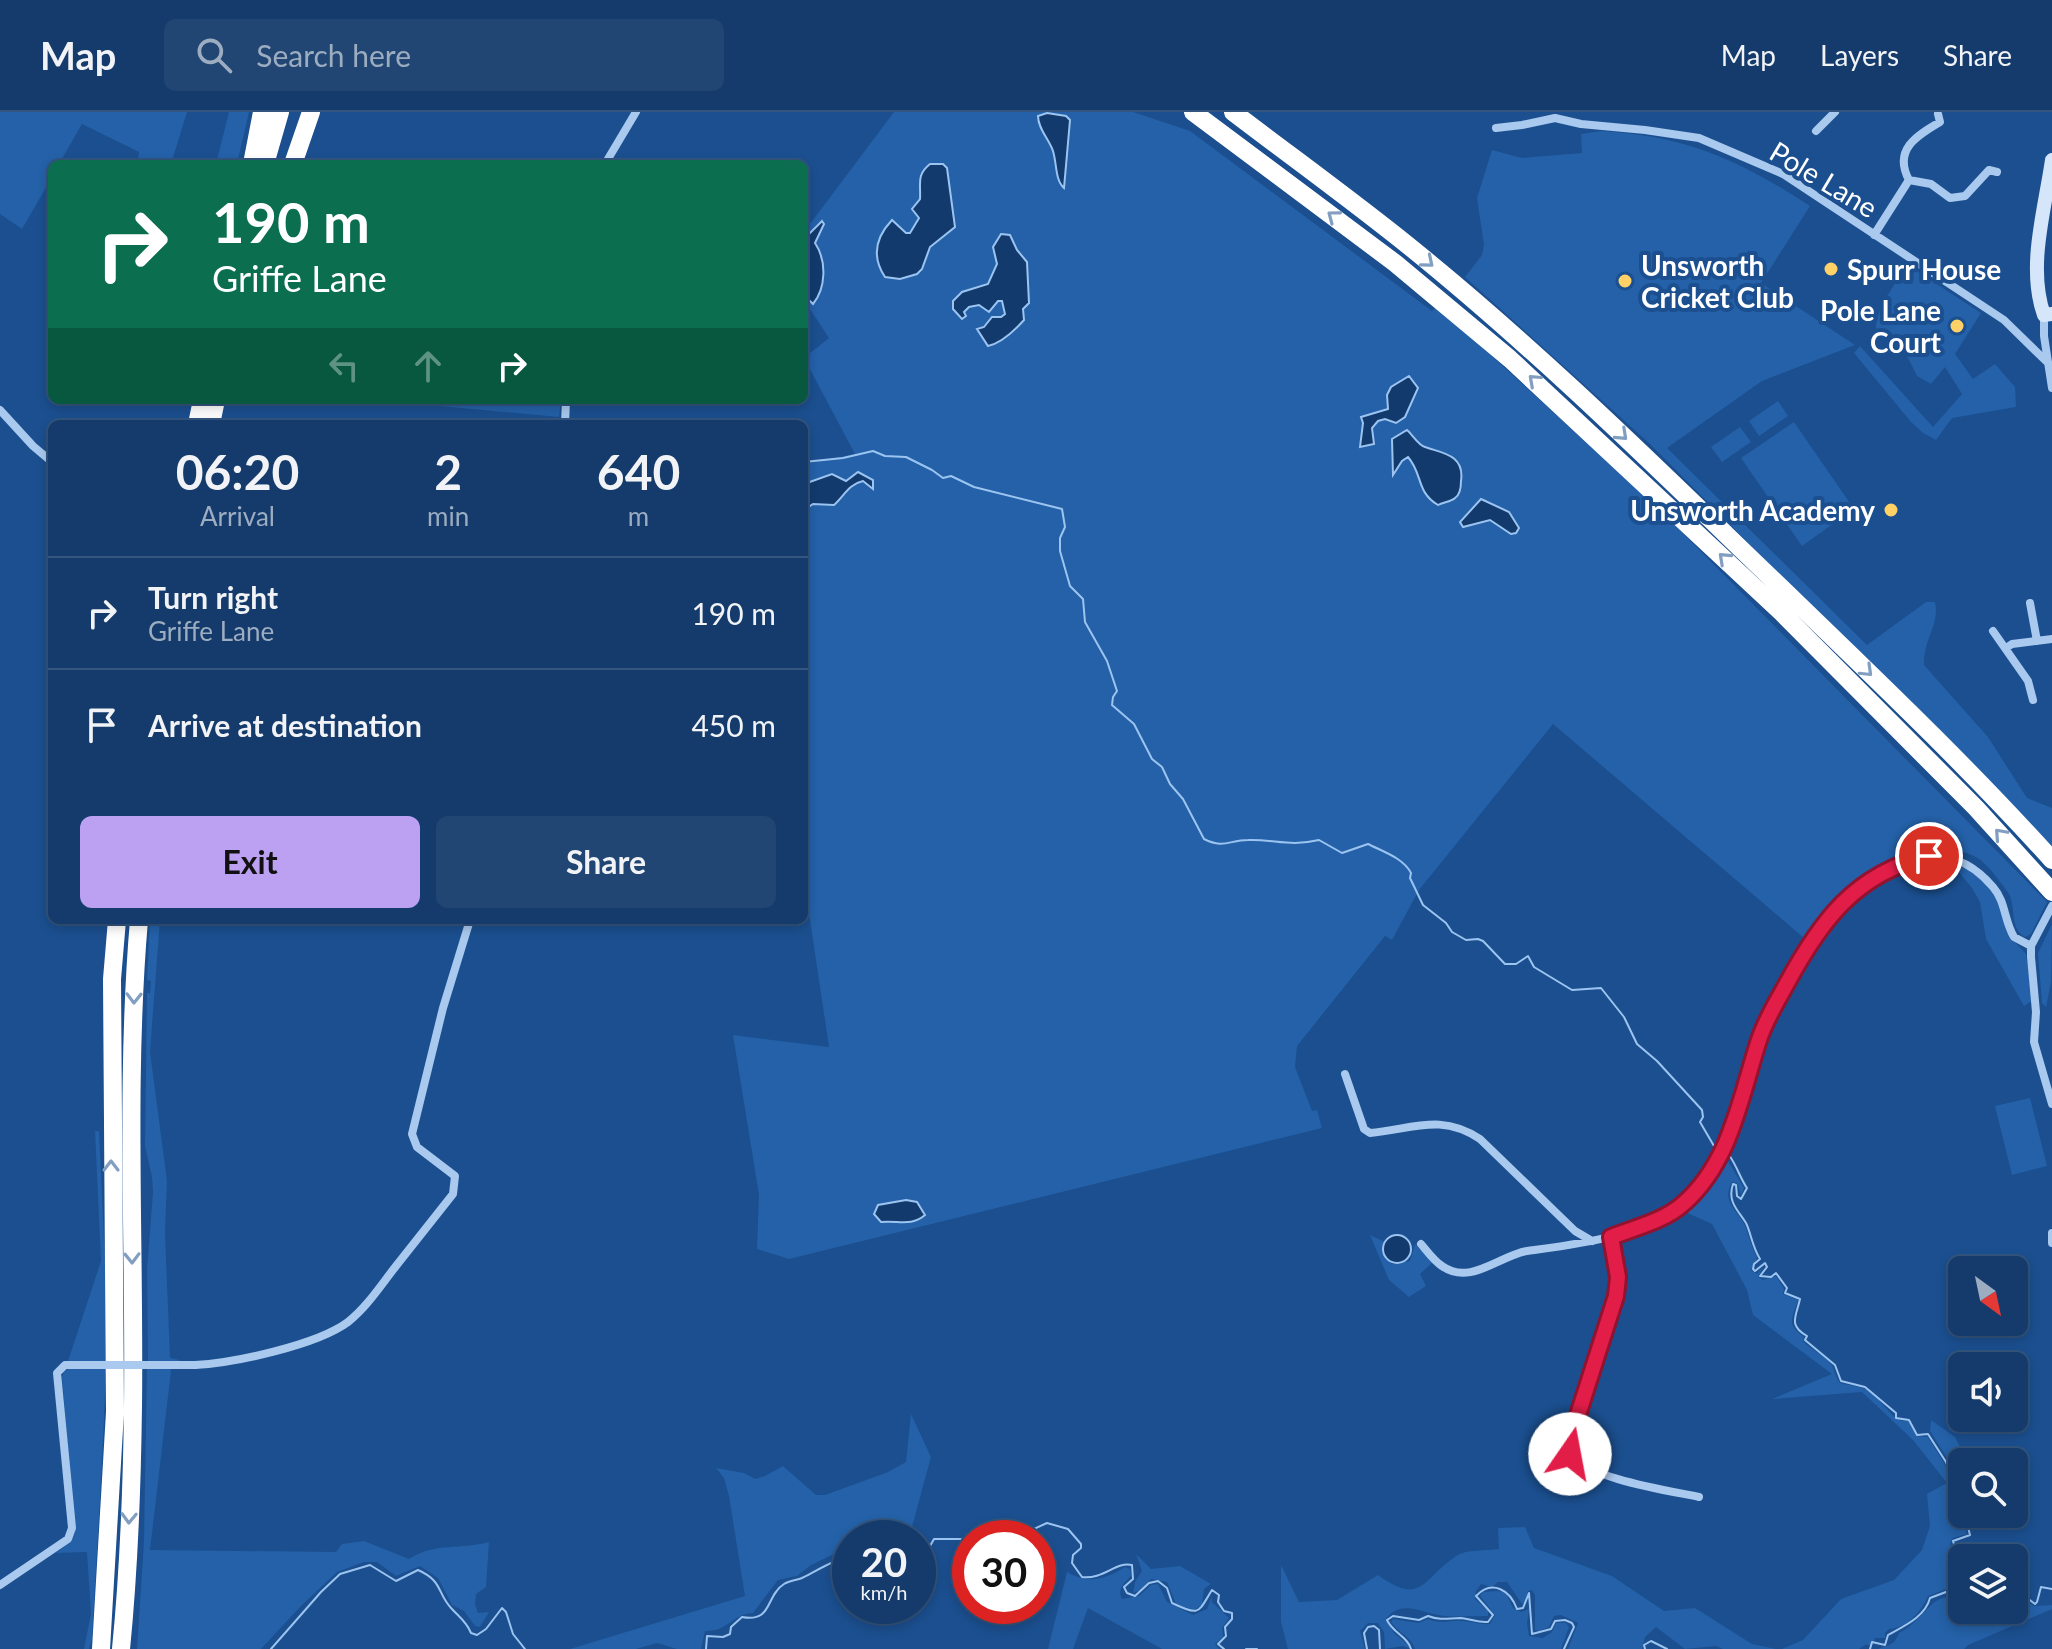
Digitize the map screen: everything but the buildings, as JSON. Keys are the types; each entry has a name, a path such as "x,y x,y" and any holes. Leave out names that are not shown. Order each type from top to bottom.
{"highway":[{"path":"253,160 262,112"},
{"path":"266,160 280,112"},
{"path":"284,160 299,112"},
{"path":"294,160 311,112"},
{"path":"1193,112 1395,263 1510,359 1787,606"},
{"path":"1233,112 1410,247 1516,338 1787,606 1993,794 2052,860"},
{"path":"1805,623 2052,892"},
{"path":"101,1649 115,1412 112,979 117,924"},
{"path":"121,1649 133,1407 131,1185 134,974 139,924"}],"street":[{"path":"607,160 636,112"},
{"path":"1819,112 1827,120"},
{"path":"1816,131 1835,112"},
{"path":"1909,180 1903,167 1903,157 1912,142 1940,122 1938,114"},
{"name":"Pole Lane","path":"1496,128 1555,118 1699,138 1783,174 2004,320 2047,362"},
{"path":"2052,160 2037,275 2037,292 2048,314 2047,362 2052,388"},
{"path":"1909,180 1931,184 1950,198 1965,196 1989,170 1997,172"},
{"path":"1874,235 1909,180"},
{"path":"0,410 48,459"},
{"path":"2030,603 2037,641"},
{"path":"1993,631 2028,681 2033,700"},
{"path":"2006,648 2012,644 2052,639"},
{"path":"1421,1244 1442,1266 1467,1274 1519,1253 1611,1237 1681,1206 1707,1177 1728,1139 1765,1025 1809,942 1832,912 1874,876 1929,856 1957,858 1972,867 1993,887 2003,904 2014,937 2031,946"},
{"path":"2052,906 2031,946 2036,1012 2034,1042 2052,1104"},
{"path":"0,1585 68,1539 72,1528 57,1373 65,1365 225,1363 328,1333 348,1321 370,1299 453,1194 455,1176 417,1147 412,1134 443,1008 469,924"},
{"path":"1345,1074 1364,1129 1370,1133 1451,1124 1466,1130 1480,1139 1575,1231 1593,1241"},
{"path":"2052,1233 2052,1243"},
{"path":"1611,1237 1618,1277 1616,1296 1570,1440 1570,1454 1581,1466 1699,1497"}],"shaded area":[{"path":"0,112 187,112 172,160 138,160 139,152 82,124 61,160 48,160 48,184 22,229 0,214"},
{"path":"229,112 249,112 238,160 217,160"},
{"path":"894,112 1133,112 1190,131 1432,311 1437,306 1658,508 2047,902 2031,934 2025,937 2017,930 2009,894 1982,861 1957,851 1925,848 1904,853 1866,874 1804,938 1553,724 1419,890 1392,940 1385,936 1297,1046 1295,1067 1312,1111 1317,1110 1322,1128 789,1259 757,1249 759,1195 733,1035 829,1047 808,907 808,463 855,454 808,366 808,355 829,338 808,306 808,227"},
{"path":"1047,113 1066,116 1070,120 1064,188 1053,151 1038,121 1038,116"},
{"name":"Unsworth Cricket Club","path":"1601,131 1660,138 1711,153 1735,163 1810,206 1761,283 1855,345 1762,381 1667,448 1867,645 1926,602 1935,602 1935,618 1924,665 1988,737 2027,798 2052,808 2052,849 1649,443 1465,277 1482,255 1484,245 1477,198 1492,150 1522,158 1582,153 1581,134"},
{"path":"930,164 943,164 947,168 955,227 930,247 917,274 900,279 885,277 878,262 879,240 892,220 910,233 919,218 912,209 920,199 921,176"},
{"path":"822,221 824,224 815,243 822,258 823,282 813,304 808,299 808,235"},
{"path":"1001,234 1010,235 1027,262 1029,303 1023,309 1024,320 1003,339 988,346 977,329 984,327 992,317 1005,314 1002,301 998,301 989,312 979,305 969,307 962,319 953,309 953,301 962,292 988,284 997,264 993,247"},
{"path":"1915,270 1981,313 1955,354 1973,379 1995,364 2015,387 2016,407 1952,418 1936,440 1911,422 1854,353 1860,346 1933,427 1962,394 1945,367 1931,384 1917,376 1901,344 1876,330 1878,315 1890,291 1904,271"},
{"path":"1409,376 1418,388 1405,417 1396,423 1385,419 1378,421 1372,428 1374,444 1360,447 1361,417 1388,409 1387,395 1391,387"},
{"path":"1778,401 1788,416 1759,436 1749,421"},
{"path":"418,404 561,404 559,417"},
{"path":"1794,422 1854,509 1802,546 1741,458"},
{"path":"1740,427 1751,442 1722,462 1711,447"},
{"path":"1407,430 1422,446 1456,460 1461,472 1460,488 1453,499 1438,505 1431,500 1408,457 1393,475 1392,439"},
{"path":"858,472 873,480 873,489 863,481 850,488 834,505 813,504 808,507 808,483 832,474 846,481"},
{"path":"1481,499 1509,512 1519,528 1516,533 1511,534 1490,520 1463,527 1460,522"},
{"path":"1949,860 1961,863 1977,875 1997,896 2011,938 2026,954 2033,1000 2024,1006 1986,939 1980,902"},
{"path":"150,924 160,924 150,1052 167,1181 165,1232 170,1358 180,1360 178,1362 148,1362 147,1269 153,1192 145,1146 147,993 150,993 151,981 147,980"},
{"path":"2052,924 2051,982 2046,1007 2042,1003 2038,953"},
{"path":"2030,1098 2047,1166 2012,1175 1995,1106"},
{"path":"95,1131 99,1131 105,1262 105,1362 68,1361 101,1261"},
{"path":"1728,1161 1744,1188 1741,1195 1737,1183 1732,1182 1728,1196 1746,1228 1757,1258 1751,1270 1757,1274 1763,1266 1758,1277 1763,1280 1776,1276 1784,1289 1783,1294 1798,1300 1793,1325 1804,1337 1803,1341 1831,1364 1840,1383 1867,1390 1897,1418 1909,1421 1916,1436 1928,1437 1948,1472 1948,1528 1966,1528 1967,1534 1953,1538 1948,1544 1948,1588 1928,1596 1918,1613 1908,1622 1889,1629 1885,1638 1875,1638 1873,1645 1859,1649 1782,1649 1803,1640 1841,1599 1894,1580 1922,1550 1930,1526 1927,1494 1947,1483 1913,1440 1862,1392 1772,1399 1832,1374 1753,1315 1747,1290 1712,1224 1683,1211 1708,1189"},
{"path":"906,1200 917,1202 925,1215 909,1222 881,1222 874,1214 878,1205"},
{"path":"1370,1235 1385,1242 1385,1254 1392,1264 1410,1261 1415,1244 1433,1262 1420,1274 1426,1286 1409,1297 1389,1280"},
{"path":"1397,1235 1407,1239 1411,1249 1407,1259 1397,1263 1387,1259 1383,1249 1387,1239"},
{"path":"71,1367 106,1369 89,1649 84,1649 91,1614 87,1552 56,1553 71,1541 75,1533 62,1377"},
{"path":"147,1369 171,1371 150,1550 336,1552 342,1544 364,1541 409,1559 428,1550 489,1542 486,1587 476,1594 478,1613 489,1612 480,1627 475,1626 464,1611 452,1605 438,1578 420,1566 396,1576 377,1562 364,1562 337,1572 261,1649 137,1649 144,1541"},
{"path":"911,1414 931,1457 914,1520 832,1520 832,1555 797,1576 778,1580 753,1613 740,1616 719,1629 705,1631 701,1649 677,1649 657,1643 636,1649 570,1649 745,1596 729,1496 724,1478 716,1468 744,1473 755,1479 783,1466 816,1495 825,1495 888,1472 906,1462"},
{"path":"1931,1420 1955,1437 1961,1448 1948,1448 1948,1460 1930,1431"},
{"path":"1525,1527 1534,1548 1612,1576 1664,1611 1695,1608 1752,1644 1776,1649 1723,1649 1716,1646 1685,1649 1656,1627 1645,1637 1642,1649 1568,1649 1578,1623 1561,1615 1554,1616 1549,1627 1535,1630 1535,1595 1532,1590 1528,1591 1522,1604 1507,1582 1498,1582 1492,1587 1481,1584 1476,1591 1475,1599 1488,1611 1488,1616 1444,1616 1406,1608 1392,1613 1386,1619 1394,1633 1413,1649 1402,1646 1385,1649 1384,1632 1378,1623 1368,1623 1360,1631 1365,1649 1288,1649 1281,1622 1281,1565 1299,1602 1337,1600 1378,1575 1404,1589 1413,1589 1428,1581 1460,1554 1499,1549 1498,1528"},
{"path":"1136,1554 1151,1569 1180,1566 1211,1584 1204,1589 1202,1605 1194,1610 1176,1604 1167,1582 1151,1579 1141,1590 1133,1593 1142,1571"},
{"path":"1125,1567 1130,1569 1131,1576 1121,1589 1122,1599 1139,1596 1151,1585 1158,1584 1167,1602 1193,1615 1207,1609 1212,1596 1212,1602 1229,1618 1222,1628 1223,1637 1215,1644 1219,1649 1162,1649 1088,1608 1073,1649 1048,1649 1067,1572 1089,1579 1110,1575"},
{"path":"1483,1592 1506,1593 1513,1608 1521,1612 1529,1609 1529,1636 1543,1638 1552,1632 1556,1623 1566,1623 1569,1627 1561,1649 1415,1649 1391,1622 1393,1619 1419,1623 1428,1619 1490,1624 1495,1615 1480,1596"},
{"path":"1948,1597 1948,1624 2017,1624 1964,1649 1878,1649 1893,1643 1899,1633 1941,1599"},
{"path":"2028,1602 2034,1606 2052,1605 2052,1609 2028,1619"}],"waterway":[{"path":"808,462 873,451 885,456 906,457 943,478 951,476 974,487 1062,509 1065,527 1060,538 1060,551 1070,586 1083,599 1085,622 1107,661 1117,691 1112,705 1134,724 1152,759 1162,767 1170,784 1183,799 1204,839 1222,844 1248,840 1290,843 1319,840 1342,853 1368,844 1392,856 1411,873 1410,878 1423,905 1446,923 1452,932 1466,940 1483,941 1505,964 1516,964 1528,956 1534,967 1572,990 1601,988 1624,1017 1637,1044 1702,1110 1700,1122 1714,1146"},
{"path":"1729,1155 1747,1188 1741,1199 1733,1184 1731,1196 1760,1259 1753,1269 1755,1271 1765,1263 1767,1267 1760,1276 1771,1277 1776,1273 1787,1288 1785,1293 1800,1299 1795,1324 1807,1336 1805,1340 1835,1365 1841,1381 1865,1387 1896,1413 1896,1418 1909,1420 1917,1435 1928,1434 1948,1467"},
{"path":"1056,1526 1068,1529 1081,1544 1073,1555 1072,1563 1082,1577 1132,1565 1133,1579 1124,1587 1127,1593 1135,1596 1149,1583 1158,1581 1167,1588 1172,1603 1194,1611 1201,1607 1212,1590 1219,1595 1218,1602 1224,1611 1232,1613 1232,1619 1225,1627 1226,1636 1218,1644 1224,1649"},
{"path":"1954,1544 1953,1541 1970,1535 1968,1528"},
{"path":"936,1539 952,1539"},
{"path":"706,1649 707,1636 730,1634 731,1627 742,1617 752,1618 764,1612 784,1584 832,1563"},
{"path":"271,1649 340,1574 370,1565 396,1581 418,1570 426,1574 436,1583 447,1603 471,1633 477,1635 486,1629 502,1608 513,1634 525,1649"},
{"path":"2028,1599 2035,1604 2041,1587 2052,1589"},
{"path":"1411,1649 1387,1620 1393,1616 1419,1620 1428,1616 1488,1622 1493,1615 1476,1596 1488,1588 1505,1592 1517,1609 1523,1608 1529,1593 1532,1634 1551,1629 1555,1621 1572,1623 1574,1627 1564,1649"},
{"path":"1870,1649 1872,1642 1885,1645 1888,1635 1919,1616 1930,1598 1948,1591"},
{"path":"1367,1649 1364,1633 1368,1627 1374,1626 1379,1630 1380,1649"},
{"path":"1645,1649 1644,1645 1651,1641 1667,1649"},
{"path":"1246,1649 1257,1649"}],"place":[{"name":"Spurr House","path":"1831,269"},
{"name":"Unsworth Cricket Club","path":"1625,281"},
{"name":"Pole Lane Court","path":"1957,326"},
{"name":"Unsworth Academy","path":"1891,510"}],"route":[{"path":"1570,1454 1570,1440 1616,1296 1618,1277 1611,1237 1681,1206 1707,1177 1728,1139 1765,1025 1809,942 1832,912 1874,876 1929,856"}]}
